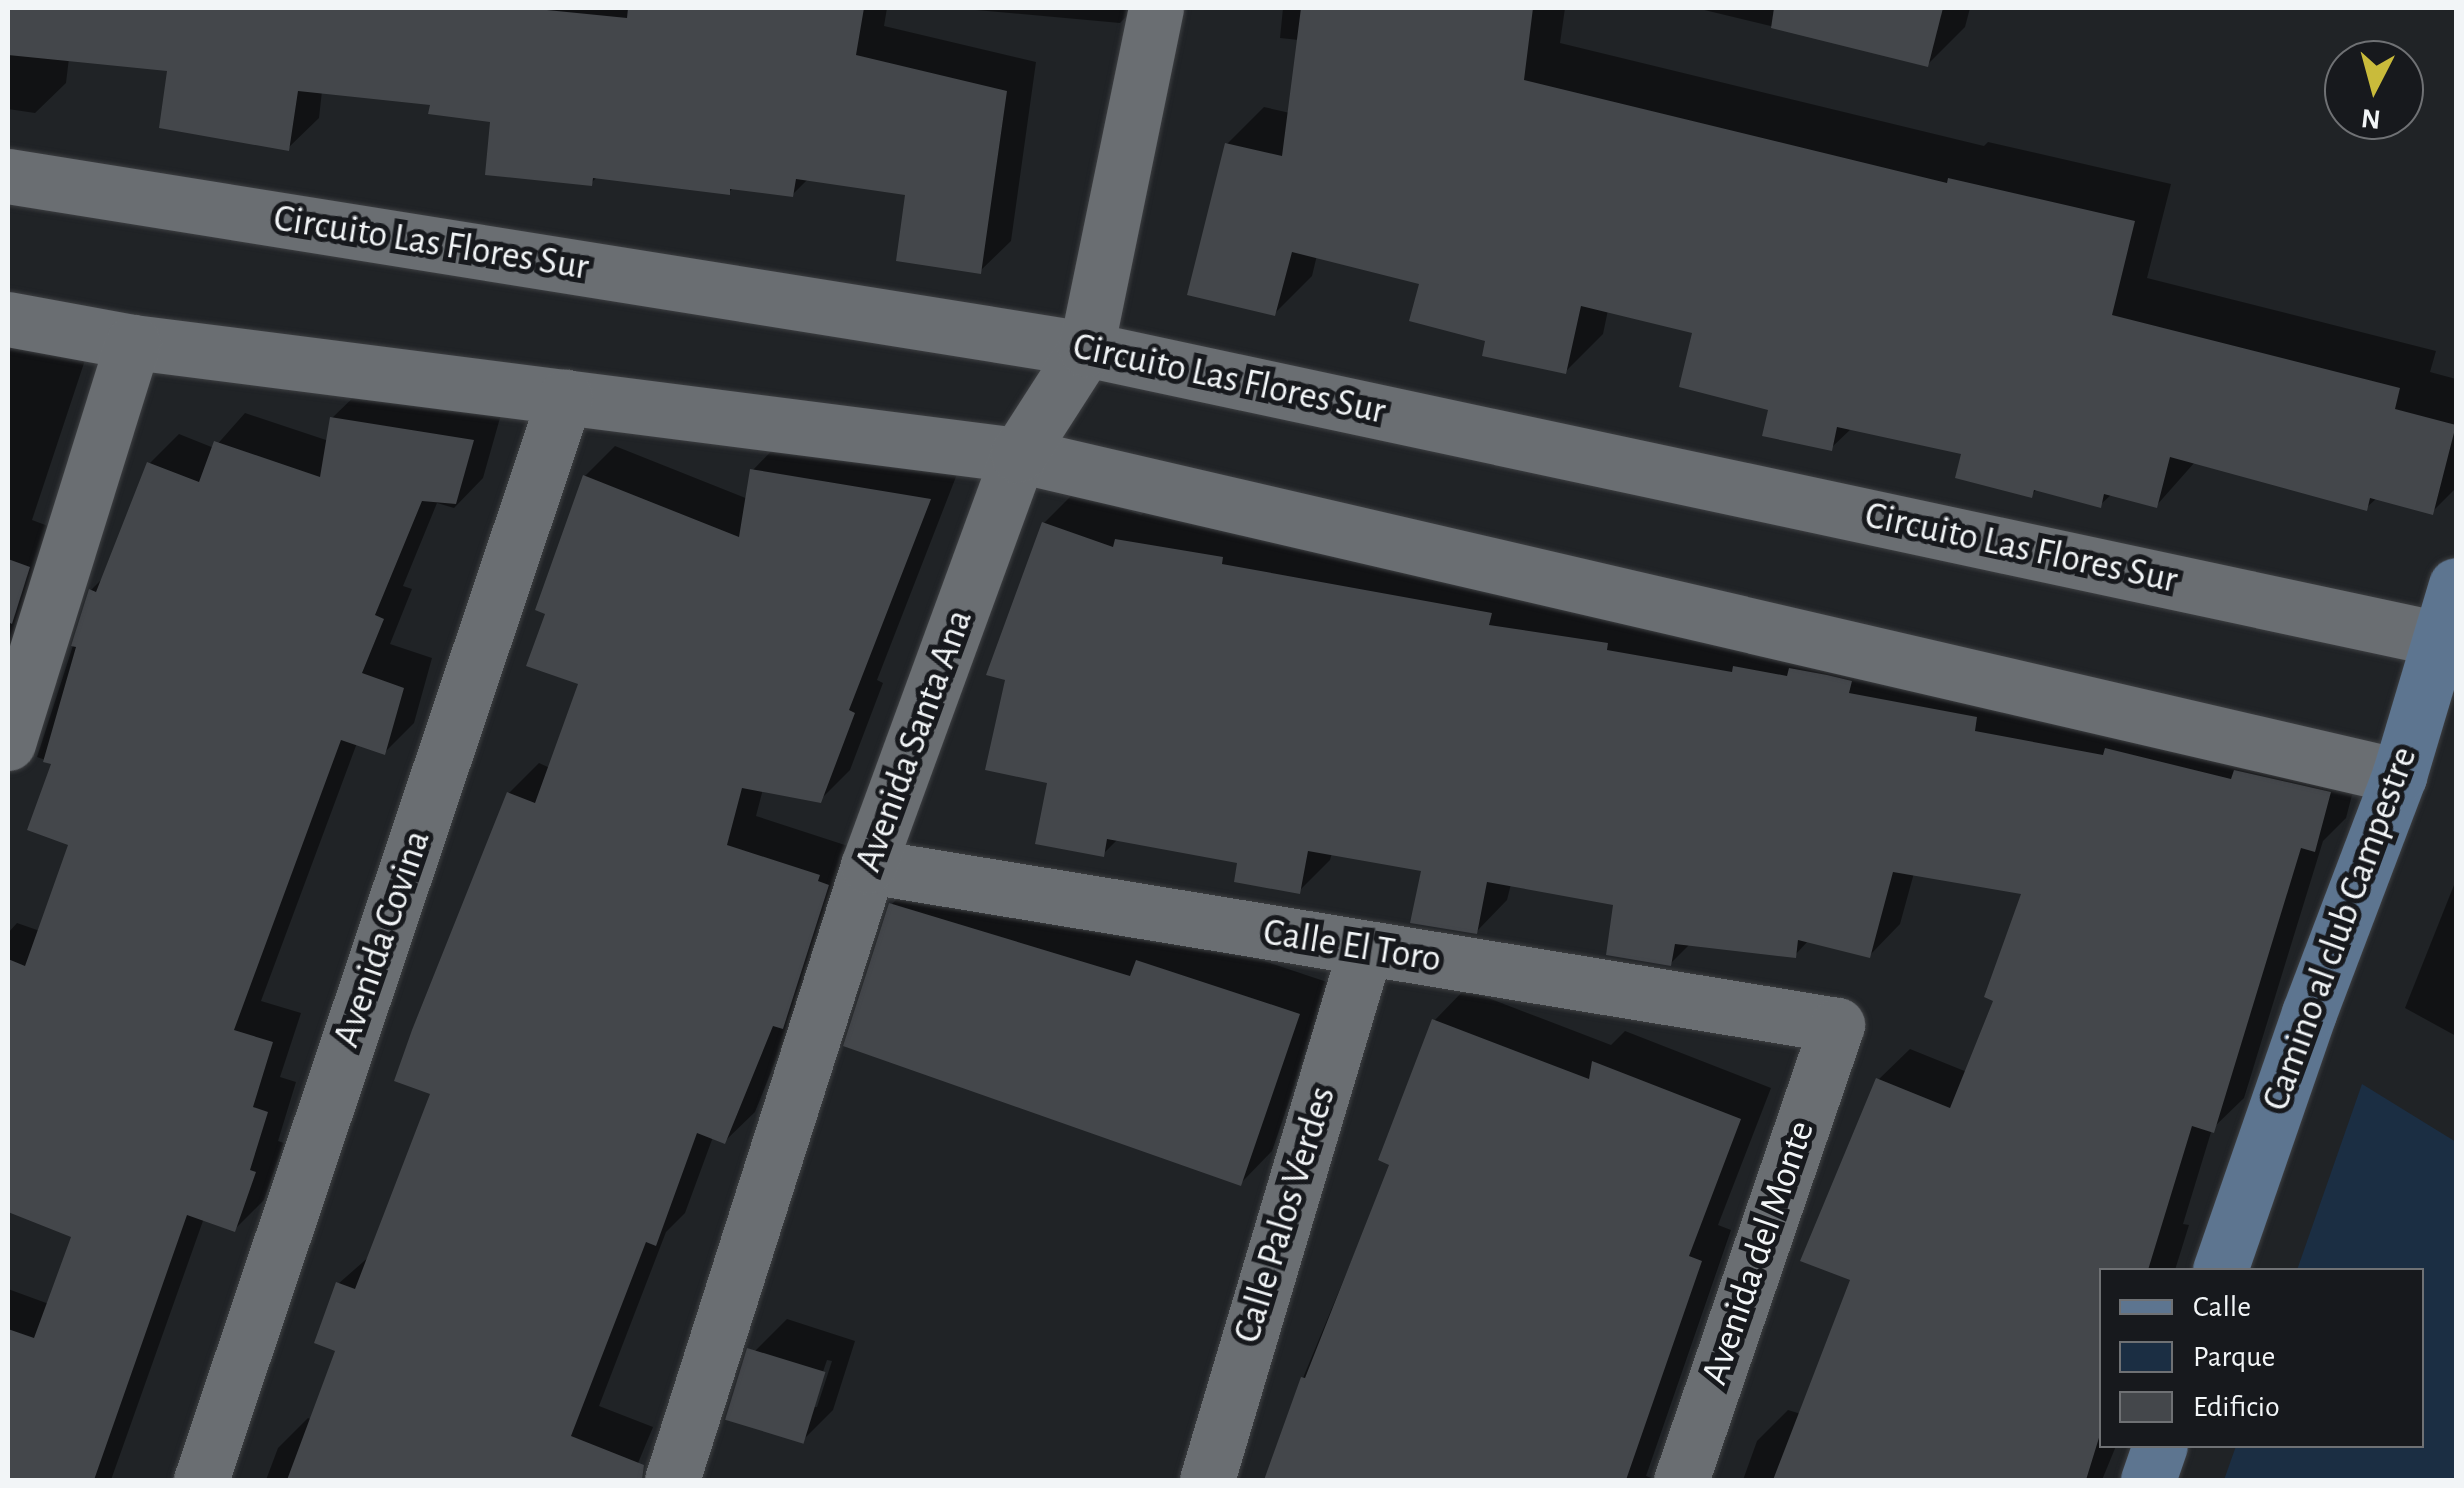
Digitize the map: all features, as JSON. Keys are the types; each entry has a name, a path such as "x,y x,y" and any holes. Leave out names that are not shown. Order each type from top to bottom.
{"main road":[{"name":"Camino al club Campestre","path":"2221,1268 2309,1013 2399,776 2456,585"},
{"path":"2148,1480 2159,1448"}],"street":[{"name":"Avenida Santa Ana","path":"672,1480 868,866 1018,455 1086,349 1156,8"},
{"name":"Circuito Las Flores Sur","path":"8,176 1086,349 2440,638"},
{"path":"8,318 133,342 1018,455 2399,776"},
{"path":"8,743 133,342"},
{"name":"Avenida Covina","path":"201,1480 565,397"},
{"name":"Calle El Toro","path":"868,866 1837,1025"},
{"name":"Calle Palos Verdes","path":"1208,1480 1365,950"},
{"name":"Avenida del Monte","path":"1681,1480 1837,1025"}],"green space":[{"path":"2362,1084 2456,1142 2456,1480 2224,1480 2235,1448 2424,1448 2424,1268 2298,1268"}],"building":[{"path":"8,8 527,8 627,18 628,8 864,8 856,55 1007,91 981,274 896,261 905,195 796,179 793,197 730,189 730,195 593,178 592,186 485,175 490,122 428,114 430,105 298,91 289,151 159,128 167,71 8,55"},
{"path":"1301,8 1533,8 1524,80 1947,183 1948,178 2135,221 2112,315 2400,388 2395,409 2456,425 2433,515 2370,498 2367,511 2170,457 2157,508 2104,494 2101,508 2034,490 2032,498 1955,478 1961,454 1837,427 1832,451 1762,436 1768,410 1679,387 1692,333 1581,306 1566,374 1482,356 1485,341 1409,321 1419,284 1292,252 1275,316 1187,295 1225,143 1282,156"},
{"path":"1774,8 1943,8 1928,67 1771,28"},
{"path":"330,417 474,440 456,504 422,501 375,615 384,619 362,673 404,688 385,755 341,740 234,1030 273,1042 253,1107 268,1112 250,1170 256,1172 235,1232 187,1215 94,1480 8,1480 8,1329 34,1338 71,1237 8,1212 8,959 25,966 68,845 27,830 51,764 43,762 76,647 71,646 89,589 96,592 147,462 199,482 214,441 320,477"},
{"path":"750,469 931,499 849,710 855,713 821,803 742,788 727,845 820,875 818,881 829,885 783,1029 773,1026 725,1144 697,1133 656,1246 646,1242 571,1436 644,1465 642,1480 287,1480 335,1351 314,1343 336,1282 355,1289 430,1094 394,1081 412,1030 507,792 535,803 578,684 526,666 545,614 535,610 583,475 739,537"},
{"path":"1042,522 1113,547 1115,539 1223,557 1222,564 1492,613 1489,625 1608,643 1607,650 1732,672 1733,666 1787,676 1789,668 1827,675 1852,681 1849,693 1977,717 1975,731 2103,755 2105,748 2231,779 2234,770 2331,792 2315,852 2301,848 2214,1133 2192,1126 2149,1268 2099,1268 2099,1438 2086,1480 1773,1480 1850,1280 1800,1261 1876,1078 1950,1108 1993,1001 1984,997 2021,894 1893,872 1870,958 1798,940 1796,958 1675,944 1671,966 1606,955 1613,905 1487,882 1477,934 1410,923 1421,871 1308,851 1300,894 1234,882 1237,863 1107,839 1104,857 1035,844 1047,783 985,770 1005,680 986,675"},
{"path":"8,559 30,567 12,624 8,622"},
{"path":"889,903 1130,976 1136,960 1300,1014 1241,1186 843,1046"},
{"path":"1432,1019 1589,1079 1592,1061 1741,1119 1689,1256 1702,1261 1626,1480 1264,1480 1301,1377 1305,1378 1389,1165 1378,1160"},
{"path":"747,1348 825,1372 803,1444 725,1420"}]}
